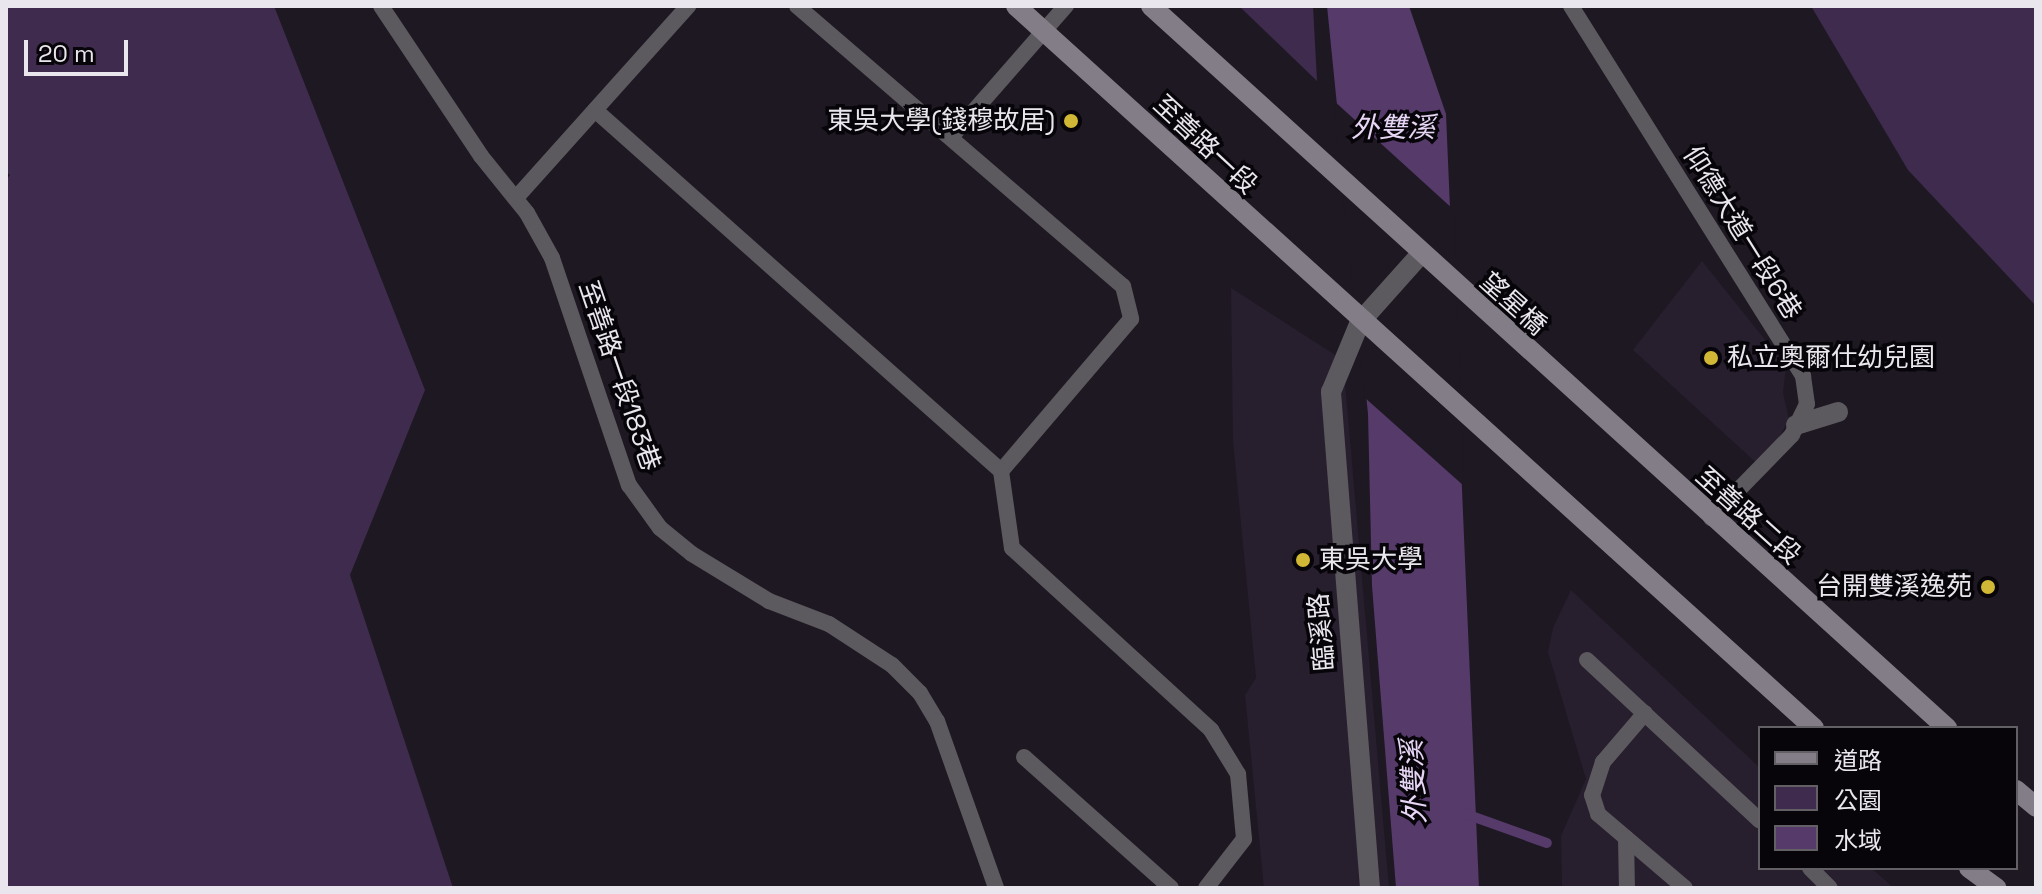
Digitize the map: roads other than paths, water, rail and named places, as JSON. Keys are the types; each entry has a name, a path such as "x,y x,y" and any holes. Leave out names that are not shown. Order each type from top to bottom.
{"main road":[{"name":"至善路一段","path":"1016,6 1360,322"},
{"name":"望星橋","path":"1151,6 1333,176 1658,470"},
{"path":"1360,322 1812,726"},
{"name":"至善路二段","path":"1658,470 1945,726"},
{"path":"2018,792 2036,807"},
{"path":"1972,870 1997,888"}],"street":[{"name":"臨溪路","path":"1370,888 1331,392 1360,322 1420,255"},
{"path":"1796,425 1838,412"}],"lane":[{"name":"至善路一段183巷","path":"381,6 472,144 516,198 552,258 629,485 660,528 692,554 769,601 829,624 892,665 920,693 937,721 996,888"},
{"path":"516,198 688,6"},
{"path":"797,6 1123,286 1131,319 1001,471"},
{"path":"952,136 1066,6"},
{"name":"仰德大道一段6巷","path":"1571,6 1803,376 1807,404 1796,425 1711,518"},
{"path":"595,110 1001,471 1012,548 1211,730 1238,774 1244,839 1206,888"},
{"path":"1587,660 1758,819"},
{"path":"1645,713 1603,762 1592,795 1598,814 1685,888"},
{"path":"1024,757 1171,888"},
{"path":"1626,838 1627,888"},
{"path":"1812,870 1830,888"}],"water":[{"name":"外雙溪","path":"1327,6 1409,6 1446,114 1479,888 1396,888 1372,586 1368,414"}],"waterway":[{"path":"1463,813 1547,843"}],"place":[{"name":"東吳大學(錢穆故居)","path":"1071,121"},
{"name":"私立奧爾仕幼兒園","path":"1711,358"},
{"name":"東吳大學","path":"1303,560"},
{"name":"台開雙溪逸苑","path":"1988,587"}]}
